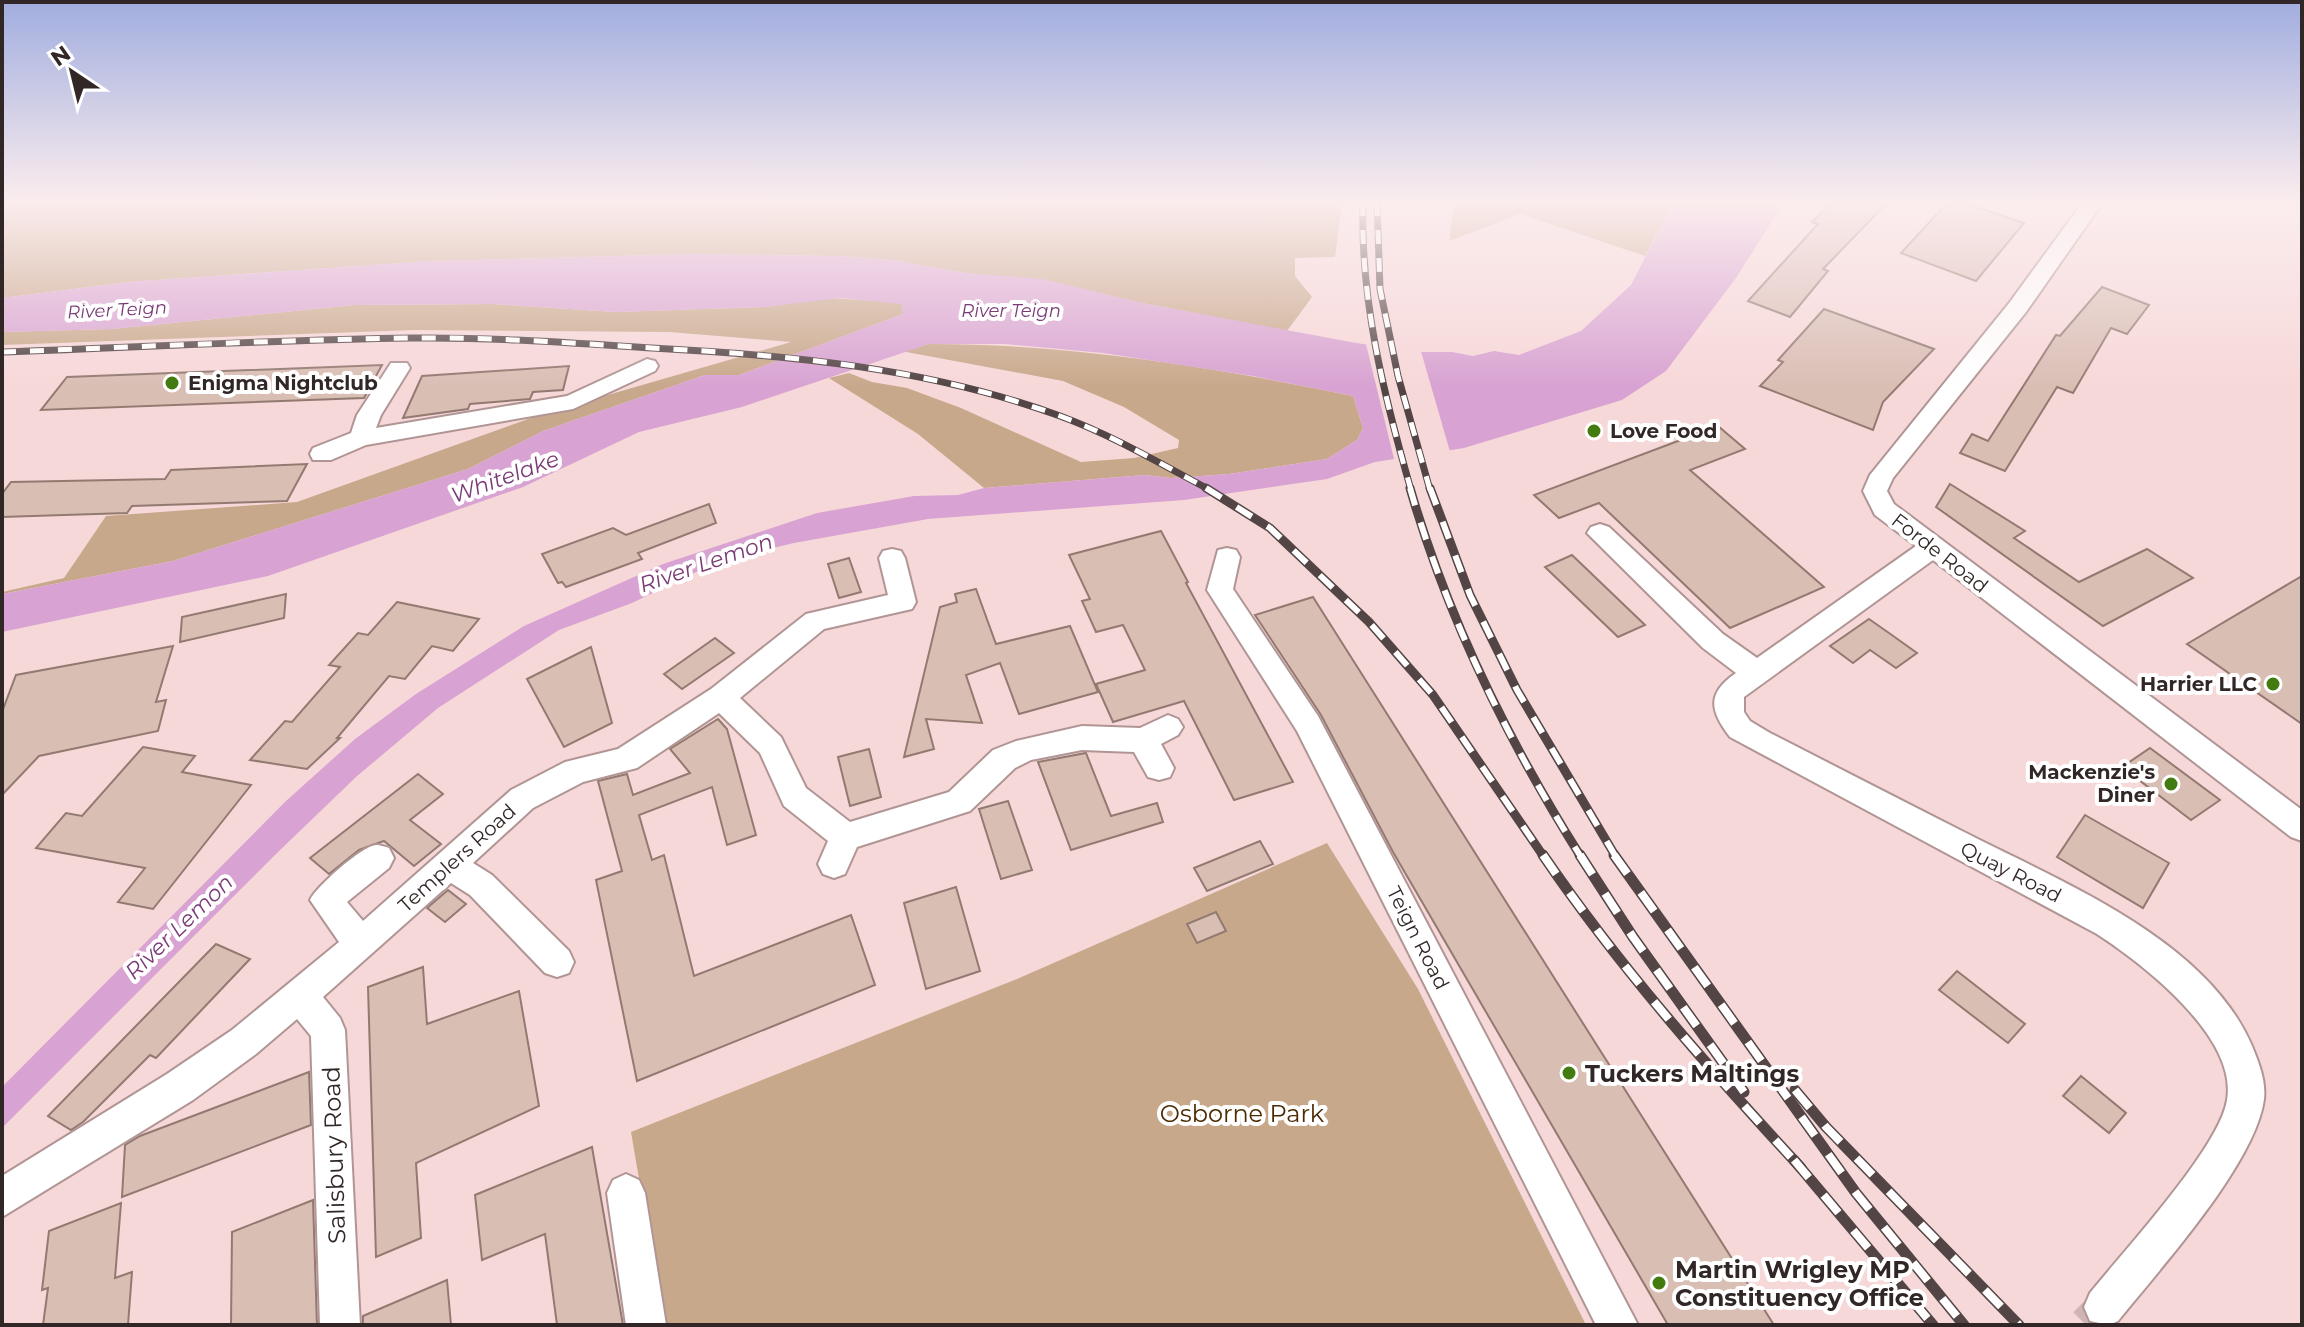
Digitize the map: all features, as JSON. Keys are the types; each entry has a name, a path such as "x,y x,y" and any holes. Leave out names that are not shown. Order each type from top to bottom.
{"street":[{"name":"Forde Road","path":"2049,264 2018,307 1882,475 1875,491 1884,509 2302,828"},
{"path":"322,454 361,438 573,402 647,366"},
{"path":"361,438 369,415 399,368"},
{"path":"1600,533 1713,641 1756,672"},
{"name":"Quay Road","path":"1933,547 1730,692 1729,715 1740,729 2126,935 2204,1002 2239,1053 2246,1076 2246,1100 2233,1137 2177,1215 2104,1307"},
{"name":"Teign Road","path":"1227,557 1220,590 1308,724 1618,1325"},
{"name":"Templers Road","path":"2,1198 180,1087 244,1042 361,944 522,799 576,771 626,759 721,697 816,621 903,602 892,558"},
{"path":"721,697 771,745 795,797 840,851 959,802 1004,759 1026,749 1082,738 1156,733 1159,768"},
{"path":"361,944 326,900 378,858"},
{"path":"448,865 481,885 557,962"},
{"name":"Salisbury Road","path":"297,999 309,1007 328,1030 340,1325"},
{"path":"626,1193 646,1325"}],"green space":[{"path":"2,264 388,264 128,282 2,298"},
{"path":"915,264 1295,264 1295,276 1312,297 1287,331 1059,284"},
{"path":"831,298 902,304 903,314 739,375 705,375 543,431 468,469 173,561 2,594 64,578 106,516 297,502 542,414 791,342 669,332 414,330 2,345 2,332 111,329 354,305 493,304 616,312 765,307"},
{"path":"929,344 1090,353 1300,385 1353,396 1363,428 1357,440 1327,459 1229,474 1171,478 1144,475 984,488 918,434 829,378 849,373 872,382 907,388 961,408 1081,462 1134,458 1178,448 1179,440 1124,407 1063,381 901,351"},
{"name":"Osborne Park","path":"1327,843 1418,989 1586,1325 664,1325 631,1132 1017,979"}],"water":[{"path":"388,264 915,264 965,273 1043,279 1142,303 1356,343 1473,356 1494,351 1519,355 1581,331 1631,285 1642,264 1745,264 1666,371 1622,400 1464,448 1375,462 1327,479 1184,500 928,519 794,543 721,560 632,603 559,630 438,708 356,777 2,1128 2,1087 286,801 355,739 416,694 524,626 663,564 817,513 914,496 958,495 984,488 1144,475 1171,478 1229,474 1327,459 1357,440 1363,428 1353,396 1253,376 1103,353 1004,344 929,344 742,407 639,432 523,487 268,576 2,632 2,594 173,561 468,469 543,431 705,375 739,375 903,314 901,304 840,298 765,307 616,312 493,304 354,305 111,329 2,332 2,298 128,282"}],"pier":[{"path":"1365,340 1420,348 1451,455 1395,463"}],"building":[{"path":"1782,264 1828,264 1823,269 1828,271 1790,317 1748,301"},
{"path":"1930,264 1990,264 1976,281"},
{"path":"2102,287 2149,305 2127,334 2111,328 2073,393 2057,387 2005,471 1960,453 1972,434 1988,441 2056,335 2060,336"},
{"path":"1824,309 1934,349 1883,402 1873,430 1760,386 1783,362 1778,360"},
{"path":"382,365 364,398 41,410 67,377"},
{"path":"569,366 563,390 533,392 530,399 470,404 468,409 403,418 422,376"},
{"path":"1718,426 1745,449 1690,470 1824,587 1730,628 1599,503 1559,518 1534,495"},
{"path":"307,464 287,501 132,506 127,513 2,517 2,494 11,482 165,479 171,470"},
{"path":"1950,484 2025,531 2014,538 2079,582 2147,549 2193,578 2103,626 1936,507"},
{"path":"709,504 716,523 638,553 642,559 566,587 562,582 558,583 542,554 613,528 626,535"},
{"path":"1161,531 1293,782 1234,800 1184,701 1113,722 1096,684 1145,670 1123,625 1096,632 1082,601 1090,599 1069,555"},
{"path":"1572,555 1645,625 1618,637 1545,567"},
{"path":"849,558 861,592 839,598 828,564"},
{"name":"Harrier LLC","path":"2302,576 2302,724 2187,644"},
{"path":"976,589 996,644 1070,626 1098,692 1019,714 1000,663 966,675 982,723 926,719 934,749 904,757 940,607 957,602 955,594"},
{"path":"286,594 284,618 180,642 182,617"},
{"path":"1313,597 1774,1325 1668,1325 1393,852 1321,715 1255,615"},
{"path":"397,602 479,619 453,651 432,646 405,679 389,676 337,738 340,738 307,769 250,760 285,721 292,722 340,667 329,665 358,633 368,635"},
{"path":"1869,619 1917,653 1896,668 1870,650 1853,663 1830,646"},
{"path":"715,638 734,653 682,689 664,674"},
{"path":"173,646 156,702 166,700 158,731 39,756 2,795 2,712 16,675"},
{"path":"591,647 612,723 564,747 527,679"},
{"path":"718,719 727,729 756,835 727,845 712,787 639,815 652,860 664,855 694,976 851,915 875,985 637,1081 596,880 622,871 598,781 627,774 633,795 690,773 670,749"},
{"path":"143,747 195,756 182,772 251,785 153,909 118,902 145,868 36,848 66,813 82,816"},
{"name":"Mackenzie's Diner","path":"2150,748 2220,800 2191,820 2122,767"},
{"path":"869,749 881,797 850,806 838,757"},
{"path":"1086,753 1111,816 1157,803 1163,822 1071,850 1038,762"},
{"path":"418,774 443,794 410,820 441,844 414,866 384,841 359,850 329,874 310,858"},
{"path":"1008,801 1032,870 1001,879 979,809"},
{"path":"2085,815 2169,863 2143,908 2057,857"},
{"path":"1260,841 1273,864 1207,891 1194,868"},
{"path":"956,887 980,971 926,989 904,903"},
{"path":"448,890 466,904 445,922 427,908"},
{"path":"1216,912 1226,931 1197,943 1187,924"},
{"path":"216,944 250,959 156,1058 150,1055 83,1122 71,1130 48,1116"},
{"path":"423,967 427,1024 519,991 539,1106 416,1163 421,1238 376,1257 368,987"},
{"path":"1957,971 2025,1024 2008,1043 1939,990"},
{"path":"309,1072 311,1125 122,1197 125,1145 140,1136"},
{"path":"2081,1076 2126,1113 2109,1133 2063,1096"},
{"path":"592,1147 623,1325 557,1325 545,1234 482,1260 475,1195"},
{"path":"313,1200 317,1325 231,1325 232,1232"},
{"path":"121,1203 115,1278 132,1272 128,1325 43,1325 48,1288 42,1290 49,1231"},
{"path":"447,1280 451,1325 363,1325 363,1316"}],"tunnel":[{"path":"2086,1325 2104,1307"}],"railway":[{"path":"1364,264 1376,348 1411,490"},
{"path":"1379,264 1380,289 1398,376 1430,490"},
{"path":"2,352 441,338 562,342 807,360 910,375 1011,400 1098,432 1210,490"},
{"path":"1206,488 1270,528 1369,622 1433,695 1544,857"},
{"path":"1410,488 1442,585 1482,678 1529,769 1581,857"},
{"path":"1430,488 1470,595 1517,690 1616,857"},
{"path":"1543,855 1603,938 1666,1016 1797,1164"},
{"path":"1580,855 1633,937 1744,1092"},
{"path":"1614,855 1856,1193 1964,1325"},
{"path":"1795,1090 1826,1127 2019,1325"},
{"path":"1794,1160 1797,1164"},
{"path":"1797,1164 1801,1168"},
{"path":"1797,1164 1933,1325"}],"place":[{"name":"Enigma Nightclub","path":"172,383"},
{"name":"Love Food","path":"1594,431"},
{"name":"Harrier LLC","path":"2273,684"},
{"name":"Mackenzie's Diner","path":"2171,784"},
{"name":"Tuckers Maltings","path":"1569,1073"},
{"name":"Martin Wrigley MP Constituency Office","path":"1659,1283"}],"water label":[{"name":"River Teign","path":"117,310"},
{"name":"River Teign","path":"1011,311"},
{"name":"Whitelake","path":"505,477"},
{"name":"River Lemon","path":"706,563"},
{"name":"River Lemon","path":"179,927"}]}
